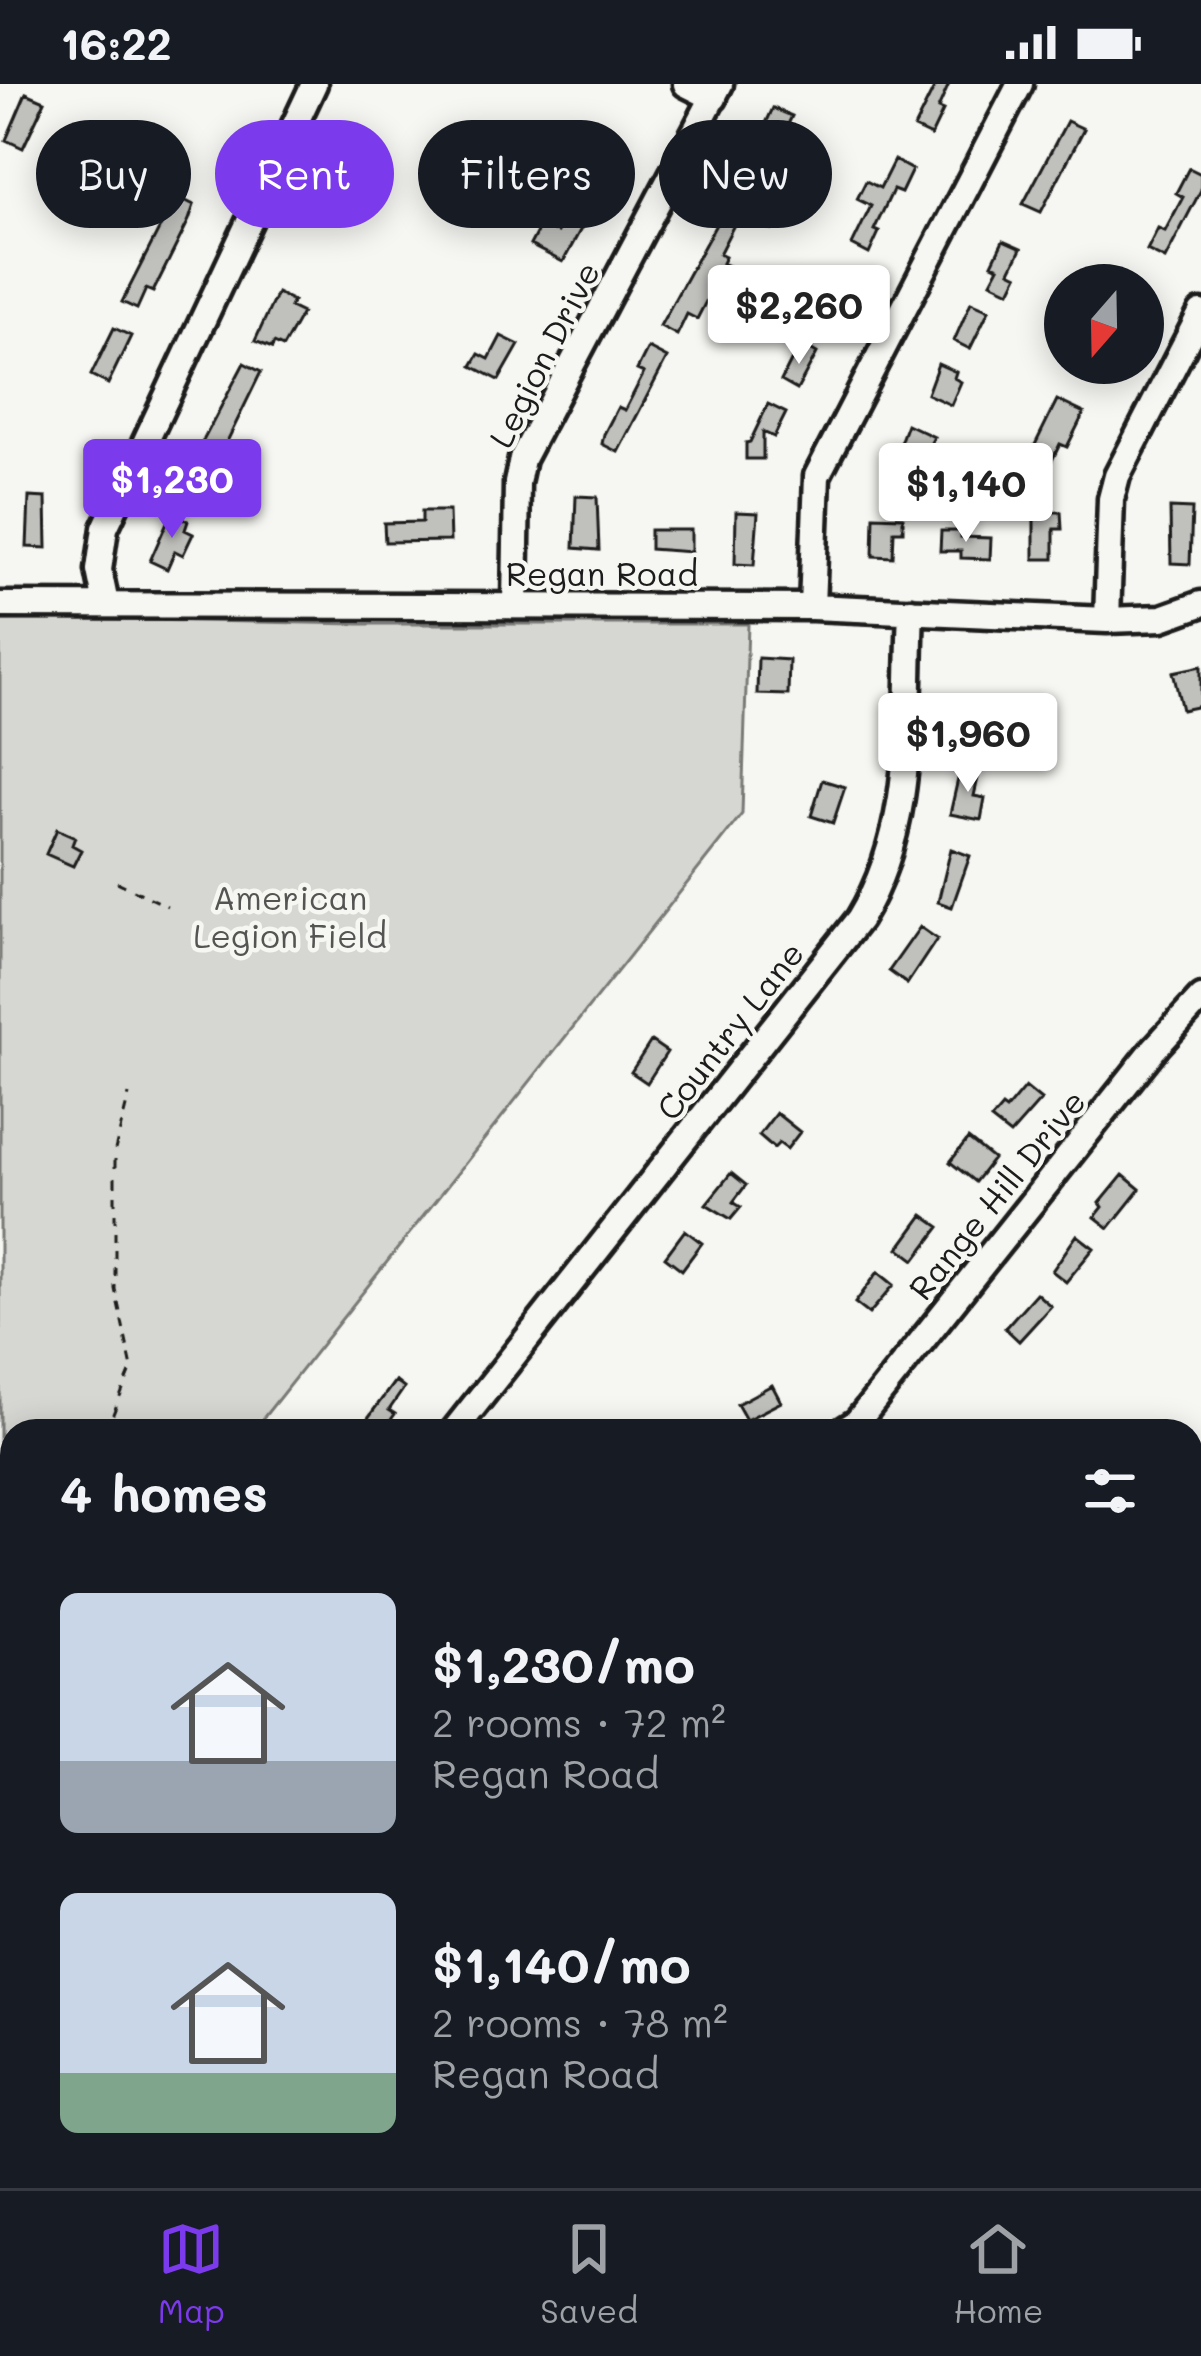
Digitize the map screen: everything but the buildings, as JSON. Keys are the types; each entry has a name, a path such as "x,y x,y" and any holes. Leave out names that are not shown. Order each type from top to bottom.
{"street":[{"path":"106,604 99,570 105,528 314,84"},
{"path":"686,84 717,91"},
{"path":"812,608 817,476 1020,84"},
{"name":"Legion Drive","path":"515,604 517,483 522,458 717,91"},
{"path":"1107,620 1111,499 1117,476 1201,313"},
{"name":"Regan Road","path":"0,604 812,608 1107,620 1162,618 1201,604"},
{"name":"Country Lane","path":"467,1419 877,890 898,826 911,611"},
{"name":"Range Hill Drive","path":"859,1419 1154,1049 1201,998"}],"path":[{"path":"117,883 166,906"},
{"path":"111,1419 132,1368 115,1289 115,1150 129,1095"}],"green space":[{"name":"American Legion Field","path":"0,620 748,624 742,814 263,1419 0,1419"}]}
